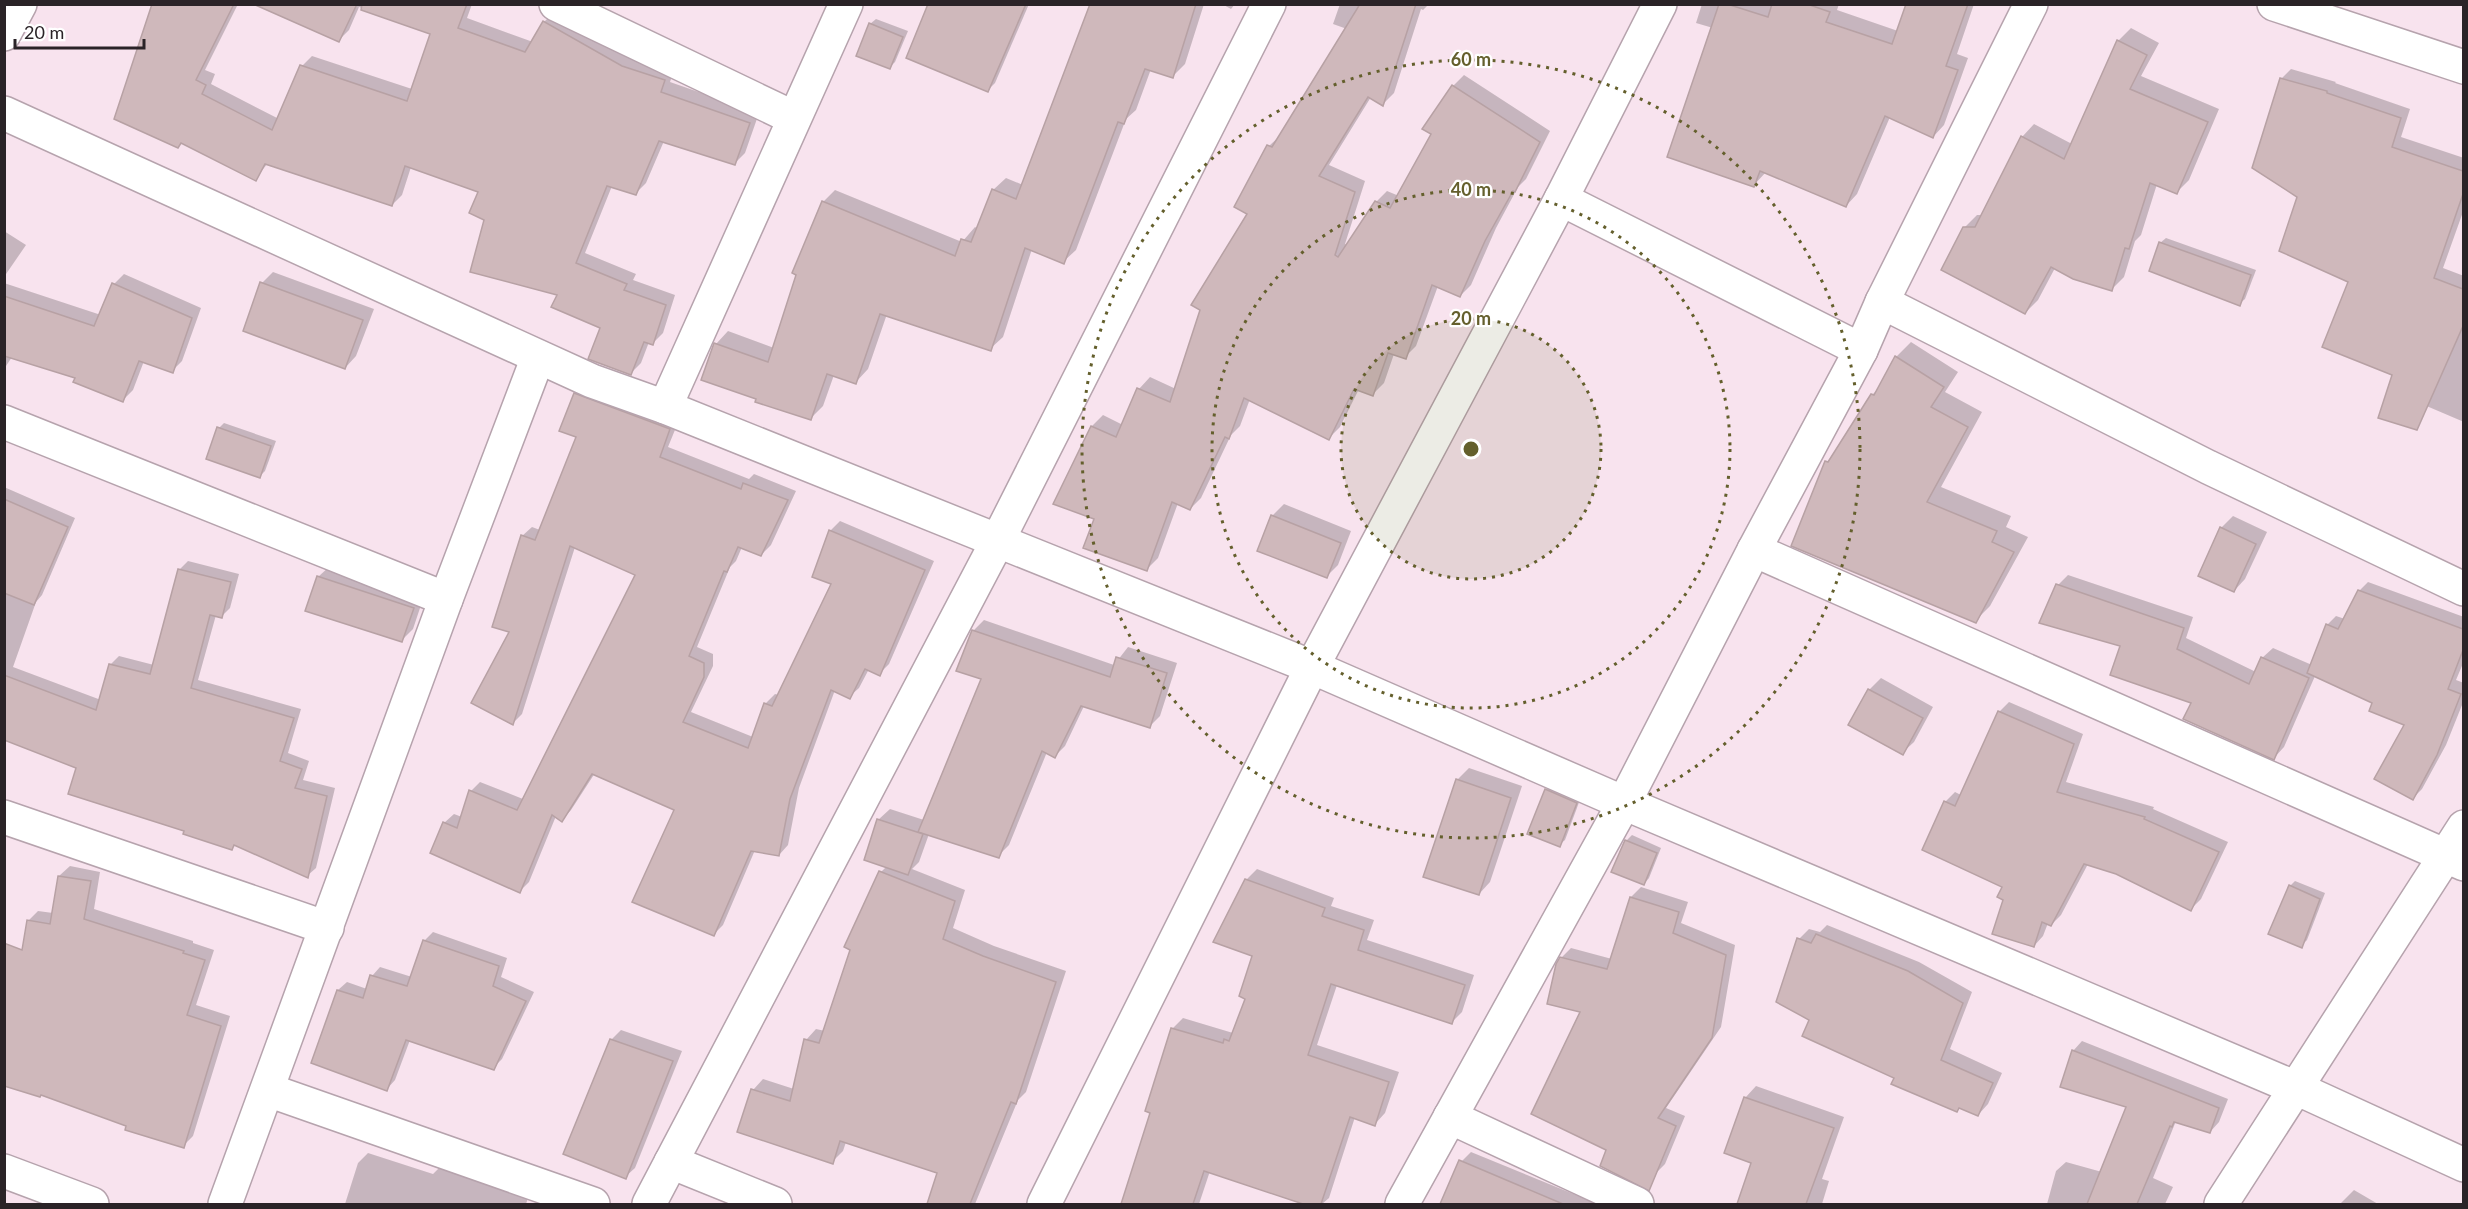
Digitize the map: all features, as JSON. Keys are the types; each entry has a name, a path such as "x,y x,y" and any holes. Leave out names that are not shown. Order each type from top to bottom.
{"street":[{"path":"4,34 20,4"},
{"path":"556,4 794,118"},
{"path":"665,407 846,4"},
{"path":"649,1204 997,542 1269,4"},
{"path":"1044,1204 1312,667 1561,199 1660,4"},
{"path":"1402,1204 1624,803 1754,549 1861,350 1882,302 2031,4"},
{"path":"2274,4 2463,67"},
{"path":"4,113 592,381 665,407 1312,667 1624,803 2296,1088 2463,1165"},
{"path":"1561,199 1861,350"},
{"path":"1882,302 2208,467 2463,589"},
{"path":"225,1204 446,599 538,357"},
{"path":"4,422 446,599"},
{"path":"1754,549 2455,860"},
{"path":"4,817 327,928"},
{"path":"2221,1204 2296,1088 2455,860 2463,826"},
{"path":"268,1090 593,1204"},
{"path":"1450,1117 1637,1204"},
{"path":"671,1162 775,1204"},
{"path":"4,1171 92,1204"}],"building":[{"path":"152,4 234,4 196,80 206,85 202,94 272,130 300,65 407,101 430,34 361,10 362,4 467,4 458,28 525,52 543,21 622,66 665,80 661,92 750,123 735,165 659,141 636,195 607,186 576,263 627,284 624,290 666,305 653,345 644,342 631,375 588,359 600,328 551,307 557,295 470,272 484,220 469,213 478,192 405,166 392,206 265,164 256,181 181,143 178,148 114,119"},
{"path":"253,4 357,4 339,42"},
{"path":"928,4 1026,4 988,92 906,58"},
{"path":"1090,4 1196,4 1173,78 1145,69 1124,124 1118,122 1064,264 1025,248 991,351 880,314 856,384 827,374 811,420 755,402 756,399 701,380 714,343 768,362 796,275 792,273 822,201 955,256 961,239 971,242 992,189 1016,199"},
{"path":"1360,4 1416,4 1383,106 1368,97 1319,176 1355,192 1335,255 1338,257 1375,201 1390,208 1431,134 1422,129 1452,85 1540,142 1515,192 1513,191 1485,241 1460,297 1432,285 1406,359 1388,353 1373,396 1354,389 1329,440 1244,398 1229,439 1225,437 1190,510 1172,502 1147,571 1083,548 1094,519 1053,504 1091,426 1116,437 1137,388 1170,402 1200,310 1191,305 1247,214 1234,207 1267,145 1272,147"},
{"path":"1719,4 1727,4 1768,17 1772,4 1807,4 1830,12 1826,22 1892,44 1906,4 1968,4 1946,66 1958,70 1933,138 1885,116 1846,207 1760,171 1754,187 1667,157"},
{"path":"869,23 903,37 890,69 856,56"},
{"path":"2117,40 2147,55 2130,89 2208,122 2177,194 2150,183 2129,249 2125,248 2112,291 2073,279 2051,267 2025,314 1941,270 1963,227 1975,227 2021,136 2064,159"},
{"path":"2280,78 2327,91 2327,93 2401,118 2392,147 2463,171 2463,194 2434,278 2463,289 2463,326 2417,430 2378,418 2392,375 2322,347 2348,282 2279,251 2297,197 2252,168"},
{"path":"2159,242 2251,275 2240,306 2149,271"},
{"path":"260,282 363,320 345,369 243,331"},
{"path":"112,283 192,318 173,373 139,361 123,402 73,382 75,378 4,356 4,296 94,326"},
{"path":"1895,356 1944,387 1931,407 1968,427 1927,502 1997,531 1992,542 2014,552 1976,623 1791,546 1825,461 1828,462 1871,394 1874,395"},
{"path":"574,393 670,429 660,457 741,489 743,483 788,500 761,556 738,547 727,572 724,571 689,656 704,663 704,677 683,722 748,748 764,703 772,706 831,584 812,577 829,530 925,570 880,676 865,669 850,699 831,690 790,799 779,856 751,851 714,936 632,902 674,810 592,774 562,822 552,815 520,893 430,853 443,822 457,828 469,790 517,810 635,575 570,546 513,725 471,703 509,632 492,627 521,535 535,540 576,437 559,431"},
{"path":"217,427 271,446 260,478 206,459"},
{"path":"4,499 68,527 34,605 4,593"},
{"path":"1271,515 1341,543 1327,578 1257,551"},
{"path":"2220,527 2256,544 2234,592 2198,576"},
{"path":"178,569 231,582 222,618 210,615 191,688 294,718 280,761 302,769 295,788 327,796 308,878 234,845 232,850 183,834 184,831 68,794 76,768 4,740 4,675 96,710 109,664 150,674"},
{"path":"317,576 414,608 402,642 305,611"},
{"path":"2056,584 2184,628 2177,649 2249,684 2261,657 2309,678 2274,760 2183,719 2191,703 2110,675 2120,646 2039,623"},
{"path":"2358,590 2463,629 2463,650 2448,689 2461,694 2437,755 2413,800 2374,779 2404,725 2369,711 2372,703 2307,673 2326,624 2338,629"},
{"path":"972,630 1110,677 1116,657 1167,673 1150,728 1081,706 1055,758 1042,751 999,858 918,832 981,679 956,671"},
{"path":"1868,689 1923,718 1903,755 1848,725"},
{"path":"1998,711 2074,744 2057,792 2145,817 2144,819 2219,852 2191,911 2116,874 2084,864 2051,926 2042,922 2034,947 1992,934 2003,900 1997,897 2002,887 1922,850 1944,801 1955,806"},
{"path":"1456,779 1511,798 1479,895 1423,877"},
{"path":"1545,789 1577,803 1560,847 1527,834"},
{"path":"877,819 923,834 908,875 864,860"},
{"path":"1625,840 1657,853 1644,885 1611,872"},
{"path":"879,871 955,901 943,939 1056,982 1016,1104 1011,1102 970,1204 927,1204 937,1173 840,1141 833,1164 737,1132 751,1089 790,1101 804,1039 819,1043 850,950 844,947"},
{"path":"58,876 91,881 84,919 205,960 187,1015 221,1026 184,1148 125,1130 126,1126 41,1095 40,1097 4,1086 4,943 22,950 27,920 50,924"},
{"path":"1245,879 1325,908 1322,916 1364,930 1358,950 1465,985 1452,1024 1331,984 1308,1055 1389,1082 1375,1126 1350,1117 1321,1204 1303,1204 1204,1171 1193,1204 1121,1204 1150,1113 1145,1111 1171,1028 1223,1043 1224,1039 1229,1041 1245,999 1239,996 1252,956 1213,942"},
{"path":"2289,885 2320,899 2302,948 2268,934"},
{"path":"1630,897 1679,912 1673,933 1726,955 1712,1038 1658,1118 1676,1126 1649,1191 1600,1166 1606,1150 1531,1114 1580,1012 1547,1004 1556,964 1560,957 1607,969"},
{"path":"1816,934 1908,971 1963,1003 1941,1060 1993,1083 1978,1116 1959,1108 1957,1112 1891,1084 1894,1078 1802,1036 1809,1020 1776,1002 1797,938 1811,943"},
{"path":"423,940 499,966 493,986 526,1001 494,1070 406,1040 387,1091 311,1063 337,990 363,998 370,975 407,986"},
{"path":"610,1039 673,1061 626,1179 563,1154"},
{"path":"2072,1050 2219,1108 2210,1133 2174,1122 2172,1127 2170,1126 2137,1204 2087,1204 2126,1107 2060,1087"},
{"path":"1744,1097 1834,1128 1806,1204 1737,1204 1751,1163 1724,1153"},
{"path":"1459,1160 1563,1204 1440,1204"}]}
